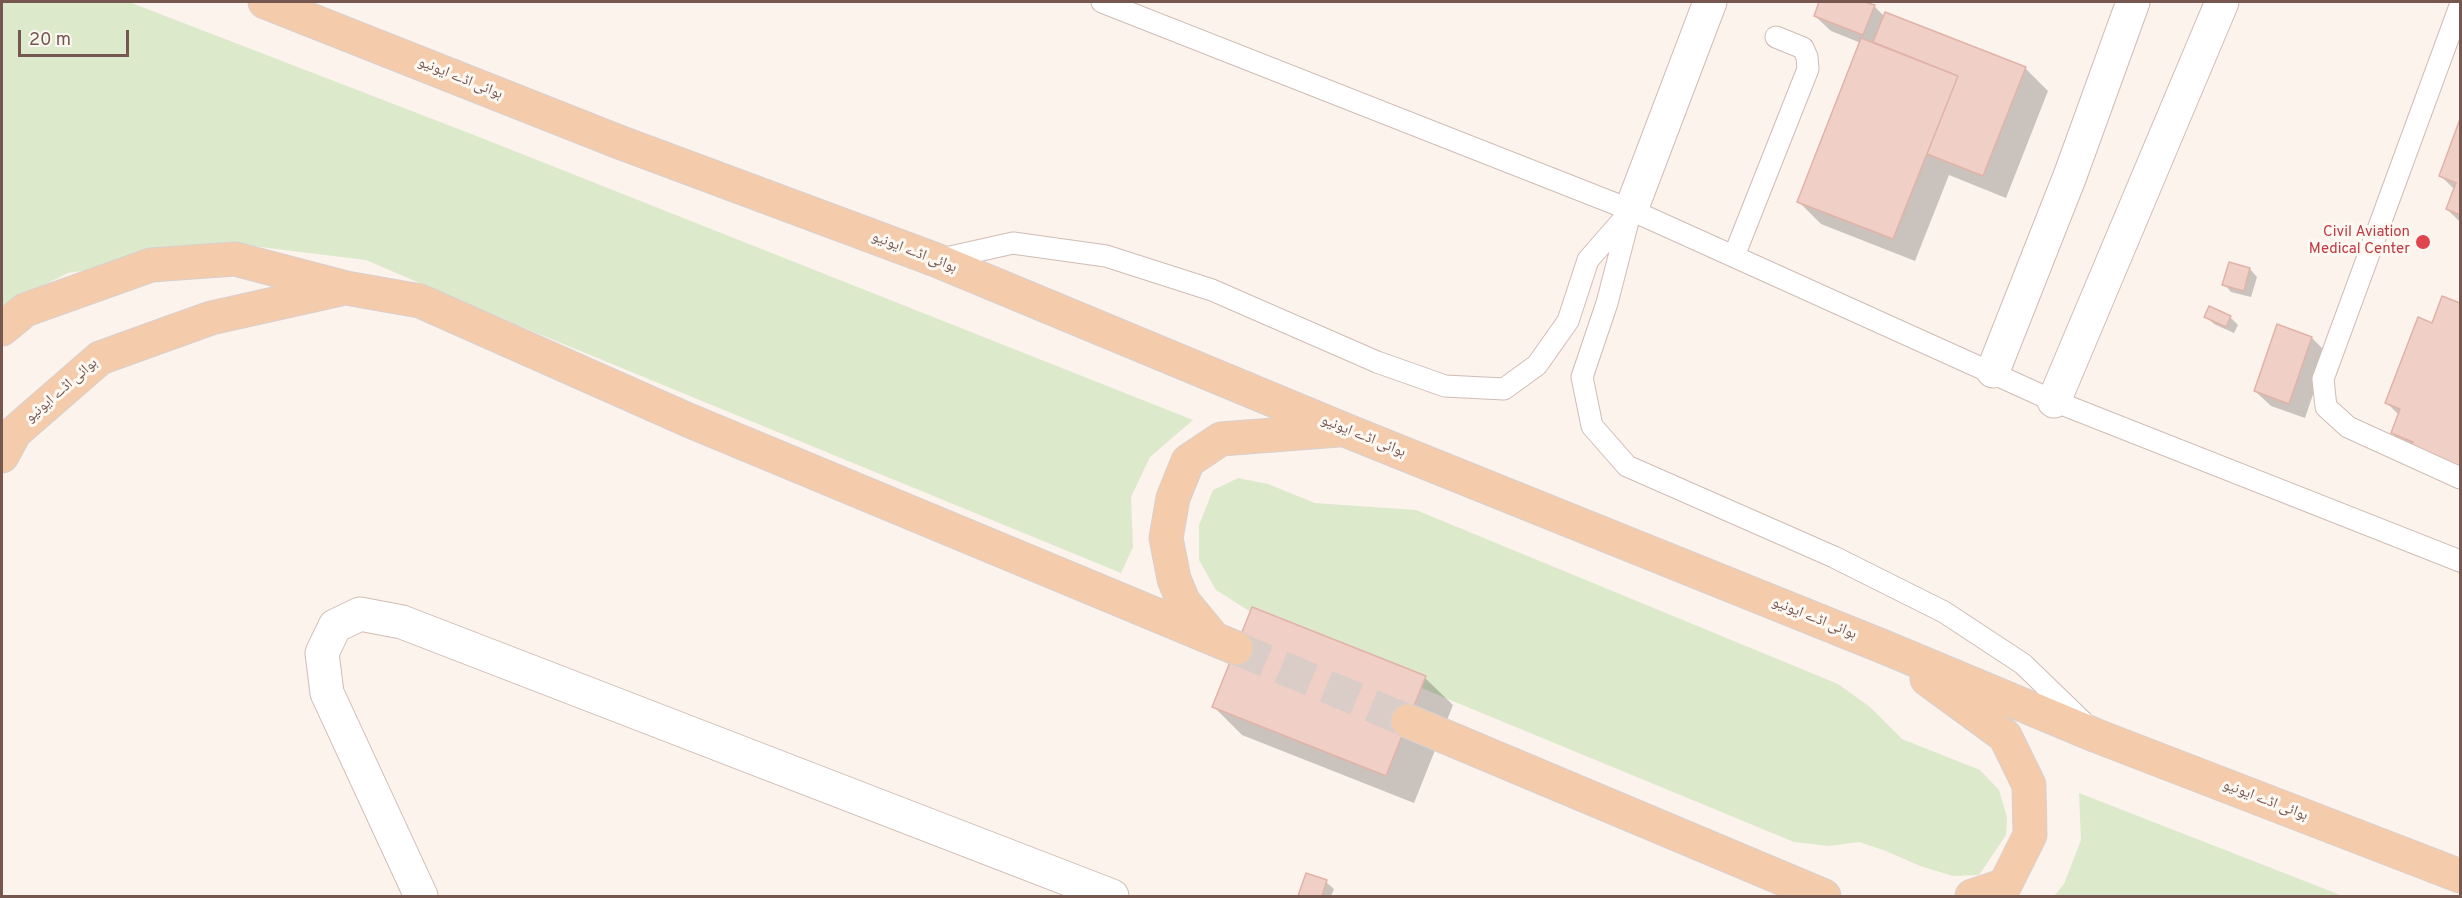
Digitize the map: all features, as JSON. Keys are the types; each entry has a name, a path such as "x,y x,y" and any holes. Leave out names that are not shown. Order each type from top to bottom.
{"main road":[{"name":"ہوائی اڈے ایونیو","path":"265,2 619,142 936,260 1345,430 1884,647 2097,736 2460,876"},
{"name":"ہوائی اڈے ایونیو","path":"2,329 25,310 151,265 235,259 346,288 420,301 688,420 1225,644 1183,601 1174,579 1166,538 1173,498 1188,461 1221,439 1345,430"},
{"name":"ہوائی اڈے ایونیو","path":"2,456 15,432 100,358 211,318 346,288"},
{"path":"1884,647 2005,736 2029,785 2030,835 2005,885 1972,897"},
{"path":"1408,721 1824,897"}],"street":[{"path":"1631,210 1710,2"},
{"path":"1993,371 2070,176 2133,2"},
{"path":"2054,401 2222,2"},
{"path":"421,897 327,693 322,653 335,626 360,614 402,622 1112,897"}],"lane":[{"path":"1102,2 1631,210 1993,371 2054,401 2460,561"},
{"path":"2460,6 2323,379 2326,407 2348,427 2460,478"},
{"path":"1734,256 1808,69 1807,57 1803,48 1776,37"},
{"path":"936,260 1013,243 1106,256 1212,290 1377,362 1445,386 1504,389 1537,365 1568,321 1588,260 1631,210"},
{"path":"1631,210 1608,303 1582,377 1592,426 1627,466 1834,557 1944,612 2023,664 2097,736"}],"green space":[{"path":"2,2 129,2 474,135 1193,420 1150,457 1131,497 1133,547 1121,573 517,325 366,260 252,246 68,273 2,306"},
{"path":"1238,478 1268,484 1315,503 1416,510 1838,684 1870,707 1902,739 1980,770 1999,790 2007,817 2006,835 1979,875 1953,876 1920,866 1859,842 1829,846 1794,842 1276,628 1216,590 1199,560 1199,525 1213,490"},
{"path":"2079,793 2343,896 2054,896 2064,884 2081,840"}],"building":[{"path":"1819,2 1865,2 1875,5 1863,35 1814,16"},
{"path":"1885,12 2026,67 1983,176 1927,154 1958,76 1873,42"},
{"path":"1861,38 1958,76 1893,239 1797,202"},
{"path":"2460,119 2460,215 2446,209 2456,183 2439,176"},
{"path":"2229,262 2250,268 2244,291 2222,285"},
{"path":"2442,296 2460,303 2460,473 2409,453 2413,442 2391,433 2400,409 2385,403 2418,317 2432,323"},
{"path":"2209,306 2231,316 2226,327 2204,317"},
{"path":"2277,324 2312,337 2289,404 2254,391"},
{"path":"1252,607 1426,676 1386,776 1212,707"},
{"path":"1306,873 1327,880 1322,896 1298,896"}],"tunnel":[{"path":"1236,648 1408,721"}],"place":[{"name":"Civil Aviation Medical Center","path":"2423,242"}]}
